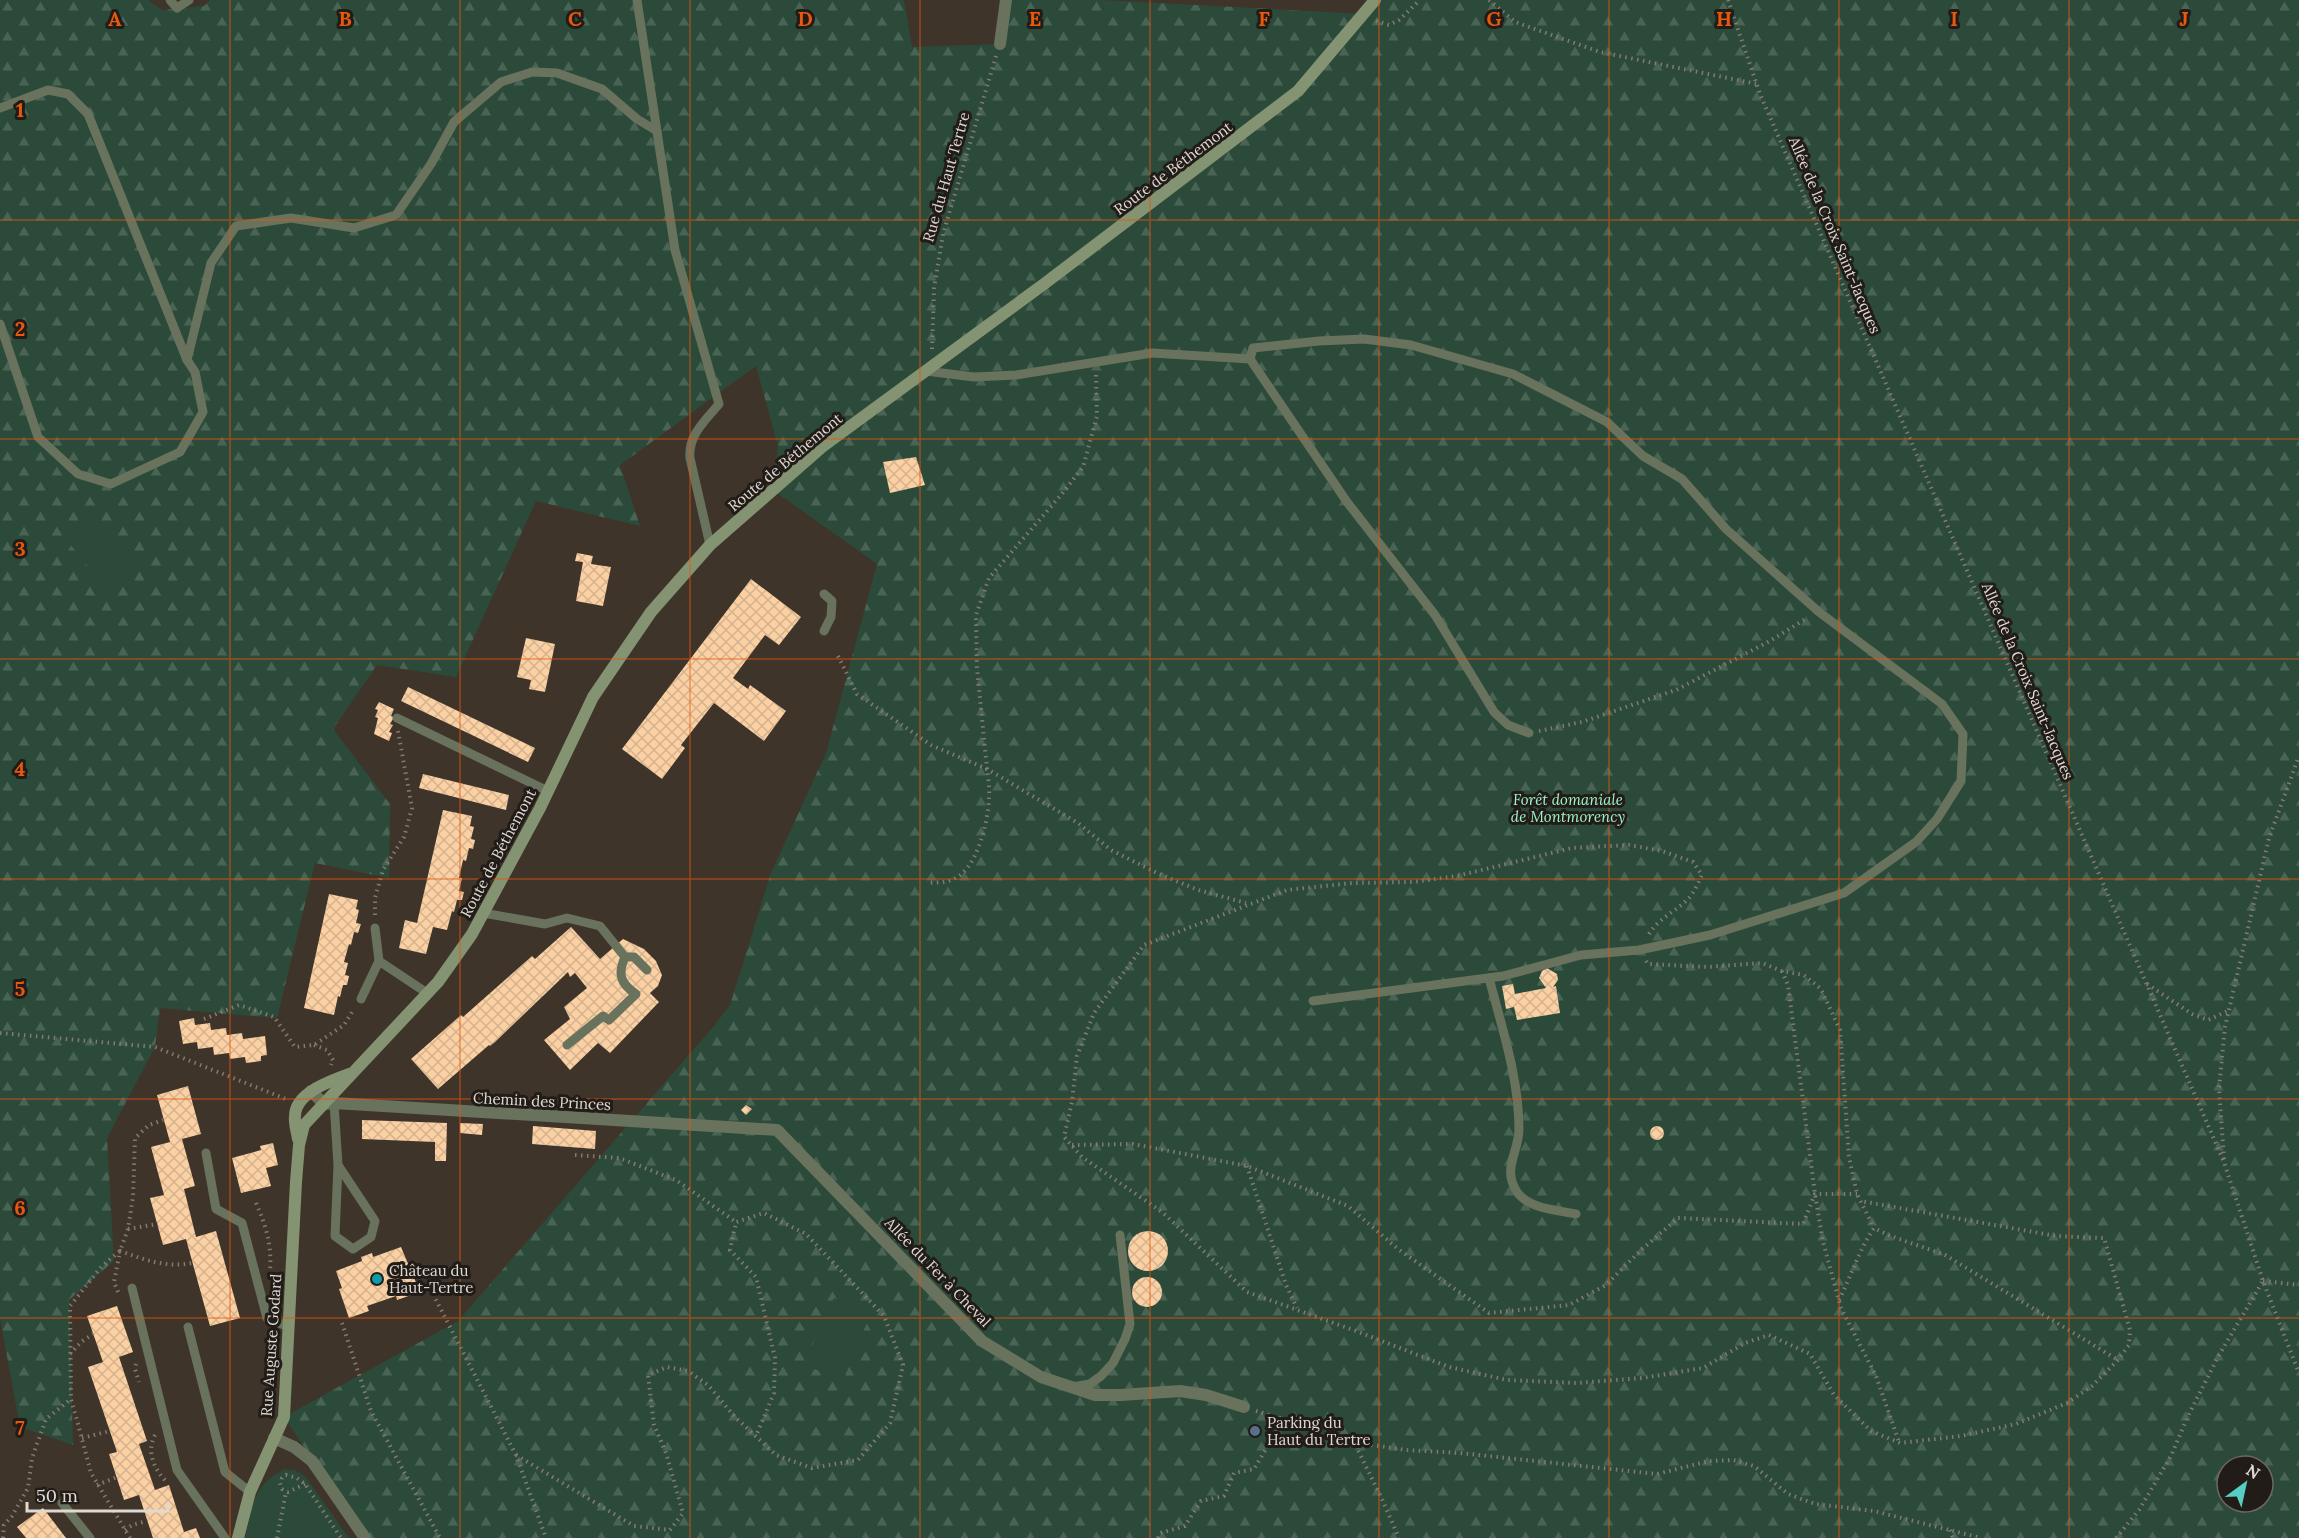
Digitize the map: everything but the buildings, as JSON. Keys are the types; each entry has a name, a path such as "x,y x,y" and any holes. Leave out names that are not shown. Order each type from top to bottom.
{"street":[{"path":"1000,44 1006,0"},
{"name":"Route de Béthemont","path":"299,1145 304,1125 331,1100 353,1072 427,993 465,944 548,790 593,697 651,612 710,545 822,447 1298,91 1375,0"},
{"path":"299,1145 294,1114 299,1104 311,1091 353,1072"},
{"path":"325,1083 331,1100"},
{"path":"311,1091 331,1100"},
{"name":"Chemin des Princes","path":"331,1100 777,1130"},
{"name":"Allée du Fer à Cheval","path":"777,1130 982,1341 1041,1377 1095,1395 1180,1391 1206,1395 1244,1407"},
{"name":"Rue Auguste Godard","path":"238,1538 250,1492 284,1417 299,1145"},
{"path":"274,1438 294,1447 312,1461 365,1538"}],"lane":[{"path":"170,0 177,8 189,0"},
{"path":"637,0 675,250 719,404 695,433 689,446 710,545"},
{"path":"187,360 211,263 236,226 291,218 354,228 396,215 431,164 454,122 501,82 532,72 557,73 602,88 637,119 657,131"},
{"path":"0,108 48,90 68,94 88,114 187,360 195,372 202,412 180,452 111,483 78,474 38,437 0,324"},
{"path":"1313,1001 1489,978 1581,955 1639,950 1710,935 1844,893 1916,842 1938,819 1961,782 1963,734 1942,704 1818,612 1726,529 1682,479 1643,456 1606,422 1513,374 1411,345 1364,339 1319,340 1253,348 1250,359 1347,502 1435,615 1494,712 1508,724 1530,733"},
{"path":"931,367 974,377 1016,375 1152,353 1250,359"},
{"path":"824,594 832,601 833,609 824,632"},
{"path":"397,718 548,790"},
{"path":"483,913 545,924 567,918 600,926 625,957"},
{"path":"361,999 379,961 375,928"},
{"path":"625,957 634,957 647,970"},
{"path":"567,1045 603,1016 609,1020 636,994 624,985 620,978 621,965 625,957"},
{"path":"379,961 427,993"},
{"path":"1489,978 1517,1090 1519,1134 1509,1176 1518,1193 1531,1204 1576,1214"},
{"path":"331,1100 338,1165 335,1236 352,1249 371,1237 375,1221 338,1165"},
{"path":"206,1153 216,1209 242,1223 267,1318 289,1327"},
{"path":"1070,1387 1090,1384 1101,1376 1113,1363 1130,1324 1120,1234"},
{"path":"132,1288 177,1470 225,1538"},
{"path":"188,1327 225,1472 250,1492"},
{"path":"62,1503 90,1538"}],"path":[{"path":"1365,14 1374,21 1389,25 1399,20 1420,0"},
{"path":"1489,0 1515,22 1600,52 1757,84"},
{"name":"Allée de la Croix Saint-Jacques","path":"1728,0 1757,84 2224,1162 2263,1281 2299,1373"},
{"name":"Rue du Haut Tertre","path":"931,367 934,288 943,234 1000,44"},
{"path":"927,883 951,880 959,876 970,864 981,843 989,797 977,668 976,615 989,578 1083,467 1097,416 1096,362"},
{"path":"1530,733 1582,722 1676,690 1770,641 1818,612"},
{"path":"838,656 857,694 931,745 987,769 1078,823 1111,850 1198,890 1247,903"},
{"path":"375,928 375,898 383,870 404,837 412,808 400,749 397,718"},
{"path":"2224,1162 2219,1089 2224,1027 2269,838 2299,756"},
{"path":"1860,1201 2056,1236 2104,1238 2130,1330 2129,1345 2118,1360 2092,1386 2067,1402 2016,1424 1961,1436 1900,1443 1871,1431 1834,1395 1810,1354 1769,1335 1745,1343 1703,1368 1642,1378 1577,1383 1507,1380 1449,1366 1247,1292 1162,1212 1082,1157 1064,1137 1072,1101 1077,1056 1094,1013 1144,945 1247,903 1287,890 1352,883 1413,882 1457,876 1572,848 1629,845 1662,851 1693,862 1702,874 1690,897 1675,910 1662,917 1639,950 1648,964 1707,967 1762,963 1782,971 1804,975 1821,989 1840,1030 1849,1157 1857,1194 1860,1201 1874,1228 1945,1255 2118,1360"},
{"path":"1782,971 1788,985 1823,1242 1839,1300 1876,1376 1900,1443"},
{"path":"2146,983 2192,1014 2208,1020 2228,1011"},
{"path":"314,1045 344,1025 361,999"},
{"path":"204,1019 239,1005 274,1017 295,1047 314,1045 331,1054 333,1060 324,1068"},
{"path":"0,1034 155,1047 282,1097"},
{"path":"130,1538 91,1473 71,1399 69,1306 102,1266 120,1251 128,1229 135,1138 149,1125 164,1120"},
{"path":"1071,1145 1133,1144 1246,1166 1348,1206 1398,1249 1489,1313 1569,1305 1606,1285 1678,1218 1803,1224 1815,1194"},
{"path":"576,1155 620,1158 676,1180 736,1222"},
{"path":"1246,1166 1286,1285 1297,1309"},
{"path":"1815,1194 1857,1194"},
{"path":"516,1455 634,1526 670,1530 682,1513 666,1453 654,1425 648,1375 667,1367 688,1371 708,1385 735,1417 776,1455 812,1468 858,1460 890,1423 903,1365 884,1316 806,1234 764,1213 736,1222"},
{"path":"736,1222 730,1250 756,1276 775,1358 774,1394 756,1436"},
{"path":"128,1229 158,1224"},
{"path":"1839,1300 1853,1272 1861,1247 1874,1228"},
{"path":"120,1251 152,1263 180,1265 192,1263"},
{"path":"2116,1538 2139,1510 2171,1456 2187,1418 2219,1355 2263,1281 2299,1285"},
{"path":"433,1294 516,1455 546,1538"},
{"path":"342,1323 371,1411 440,1538"},
{"path":"70,1355 81,1342 93,1334"},
{"path":"3,1538 4,1525 12,1516 28,1488 32,1458 46,1419 71,1399"},
{"path":"1244,1407 1352,1439 1406,1450 1460,1453 1657,1474 1709,1461 1733,1460 1754,1466 1788,1494 1815,1504 1874,1511 1981,1538"},
{"path":"1158,1538 1160,1533 1185,1526 1201,1501 1224,1496 1234,1473 1254,1470 1284,1419"},
{"path":"82,1438 110,1431"},
{"path":"1352,1439 1399,1538"},
{"path":"286,1491 282,1490 280,1483 286,1475 297,1478 305,1484 341,1538"},
{"path":"97,1485 117,1477"},
{"path":"286,1491 305,1484"},
{"path":"277,1538 286,1491"},
{"path":"125,1530 132,1525 147,1521"},
{"path":"1949,1529 1953,1538"}],"green space":[{"name":"Forêt domaniale de Montmorency","path":"0,0 148,0 162,10 204,6 210,0 904,0 912,47 997,44 1006,0 1102,0 1365,14 1375,0 2299,0 2299,1538 365,1538 284,1417 458,1321 713,1027 730,1005 771,873 826,753 877,564 773,490 778,446 756,366 620,465 640,526 536,501 456,677 377,665 333,729 390,804 389,878 315,863 277,1018 160,1008 155,1047 107,1138 114,1261 69,1300 73,1445 20,1427 0,1318"},
{"path":"91,519 130,564 104,587 66,539"},
{"path":"834,1298 870,1315 843,1381 803,1364"},
{"path":"285,1469 295,1470 305,1476 349,1538 245,1538 252,1506 260,1489 274,1475"}],"place":[{"name":"Château du Haut-Tertre","path":"377,1279"},
{"name":"Parking du Haut du Tertre","path":"1255,1431"}]}
